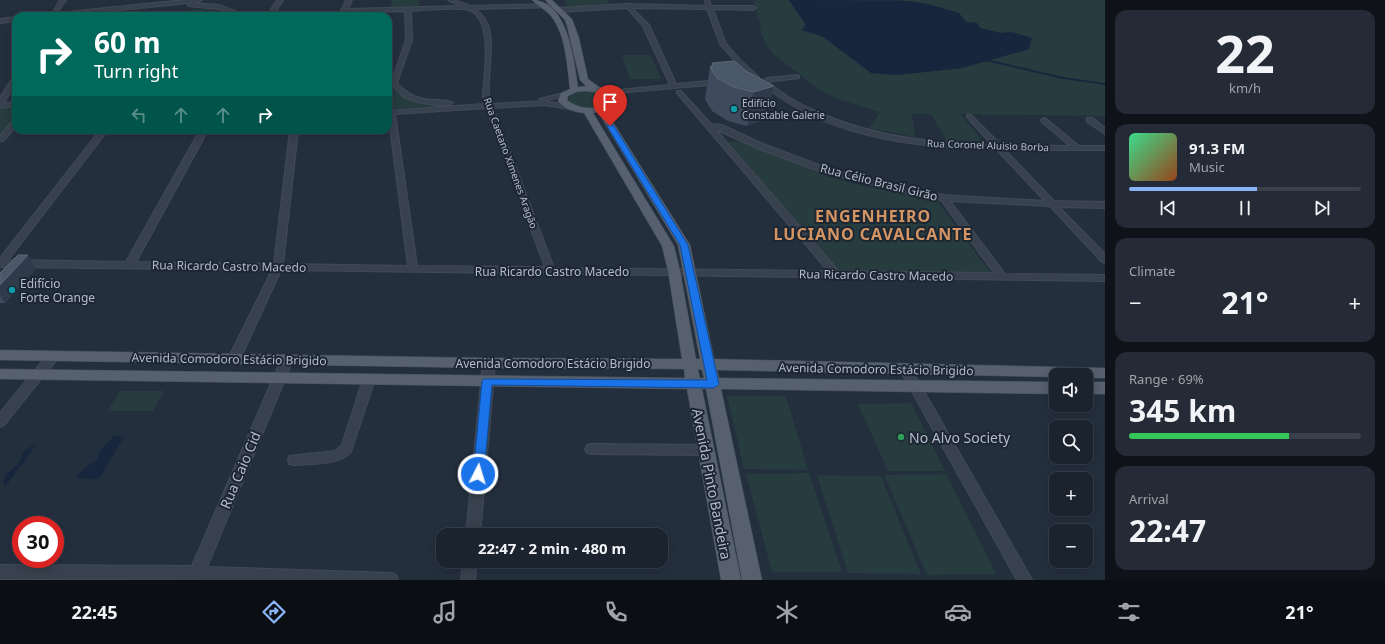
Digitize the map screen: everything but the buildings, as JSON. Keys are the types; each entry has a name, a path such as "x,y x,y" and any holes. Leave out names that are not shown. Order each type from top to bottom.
{"main road":[{"path":"535,0 552,5 568,19 572,28 584,80 610,97 610,104 604,108 587,110 570,107 562,101 564,95 574,90 596,89"},
{"path":"552,5 565,36 574,90"},
{"path":"562,28 572,28"},
{"path":"569,62 580,62"},
{"name":"Avenida Pinto Bandeira","path":"604,108 603,114 682,239 713,384 752,580"},
{"name":"Avenida Pinto Bandeira","path":"587,110 668,246 674,272 705,450 731,580"},
{"path":"620,164 633,163"},
{"path":"656,224 670,222"},
{"name":"Avenida Comodoro Estácio Brigido","path":"0,355 489,363 690,364 906,370 1105,373"},
{"name":"Avenida Comodoro Estácio Brigido","path":"0,374 1049,388"}],"street":[{"path":"56,12 63,0"},
{"path":"88,12 198,0"},
{"path":"272,12 280,0"},
{"path":"345,12 349,0"},
{"name":"Rua Caetano Ximenes Aragão","path":"451,0 482,17 487,31 486,96 488,104 551,271"},
{"path":"613,0 618,7"},
{"path":"677,6 679,0"},
{"name":"Rua Coronel Aluisio Borba","path":"707,0 723,44 757,81 812,113 830,120 878,134 931,144 999,147 1105,148"},
{"path":"168,4 219,7 233,12"},
{"path":"376,12 552,5 618,7 709,6 753,8"},
{"path":"628,6 646,25 677,90 837,274"},
{"path":"130,12 132,7"},
{"path":"392,81 409,40 408,10"},
{"path":"0,21 12,20"},
{"path":"757,81 797,77"},
{"path":"0,105 12,84"},
{"path":"392,84 399,91 410,98 454,106"},
{"path":"610,97 726,84"},
{"path":"392,111 488,104 564,95"},
{"path":"0,105 12,104"},
{"path":"488,104 544,104 570,107"},
{"path":"969,116 1105,260"},
{"path":"1045,120 1077,148"},
{"path":"1090,120 1105,132"},
{"path":"392,125 413,269"},
{"name":"Rua Célio Brasil Girão","path":"709,126 719,127 760,146 824,170 897,189 944,198 1053,204 1105,205"},
{"path":"0,139 12,127"},
{"path":"1,263 101,134"},
{"path":"130,264 202,134"},
{"path":"234,359 278,267 294,134"},
{"path":"944,198 1002,277"},
{"name":"Rua Ricardo Castro Macedo","path":"1,263 1105,278"},
{"path":"0,422 53,356"},
{"name":"Rua Caio Cid","path":"195,577 287,360"},
{"path":"474,528 489,363"},
{"path":"906,370 1025,580"},
{"path":"294,460 336,456 341,454 346,448 369,379"},
{"path":"591,449 705,450"},
{"path":"468,580 469,568"},
{"path":"0,572 391,580"}],"green space":[{"path":"392,0 419,0 418,6 391,7"},
{"path":"565,0 608,0 610,5 567,7"},
{"path":"753,0 789,0 806,25 801,30 822,36 871,73 896,75 962,68 1029,49 1012,32 1001,33 980,28 977,23 966,22 959,13 928,4 898,0 1105,0 1105,116 960,114 983,141 947,141 931,114 912,114 915,137 869,128 880,112 840,100 821,91 773,54 761,33 760,23"},
{"path":"199,9 218,12 183,12"},
{"path":"622,55 651,55 661,79 630,79"},
{"path":"392,87 402,96 409,99 439,103 448,106 395,109 392,107"},
{"path":"585,90 603,94 608,99 608,102 600,106 586,108 577,106 570,102 568,98 574,93"},
{"path":"12,106 12,122 0,133 0,110 2,107"},
{"path":"741,141 821,174 855,184 937,201 990,272 840,270 728,142"},
{"path":"120,391 164,391 153,411 107,411"},
{"path":"727,396 786,396 808,470 744,469"},
{"name":"No Alvo Society","path":"911,403 945,471 888,471 858,404"},
{"path":"809,473 842,572 772,572 746,474"},
{"path":"946,474 996,574 927,575 884,475"},
{"path":"817,475 881,476 921,574 848,573"}],"water":[{"path":"789,0 908,1 928,4 959,13 966,22 977,23 980,28 1001,33 1012,32 1032,38 1029,49 962,68 896,75 871,73 822,36 801,30 806,25"},
{"path":"114,436 124,437 99,479 76,478 82,470 98,459 101,449"},
{"path":"36,445 5,487 3,482 5,475 19,463 24,451"}],"waterway":[{"path":"986,60 1063,78 1105,84"}],"place":[{"name":"Edifício Constable Galerie","path":"734,109"},
{"name":"Edifício Forte Orange","path":"12,290"},
{"name":"No Alvo Society","path":"901,437"}],"district":[{"name":"ENGENHEIRO LUCIANO CAVALCANTE","path":"873,225"}],"route":[{"path":"478,474 487,381 713,384 682,239 610,126"}]}
